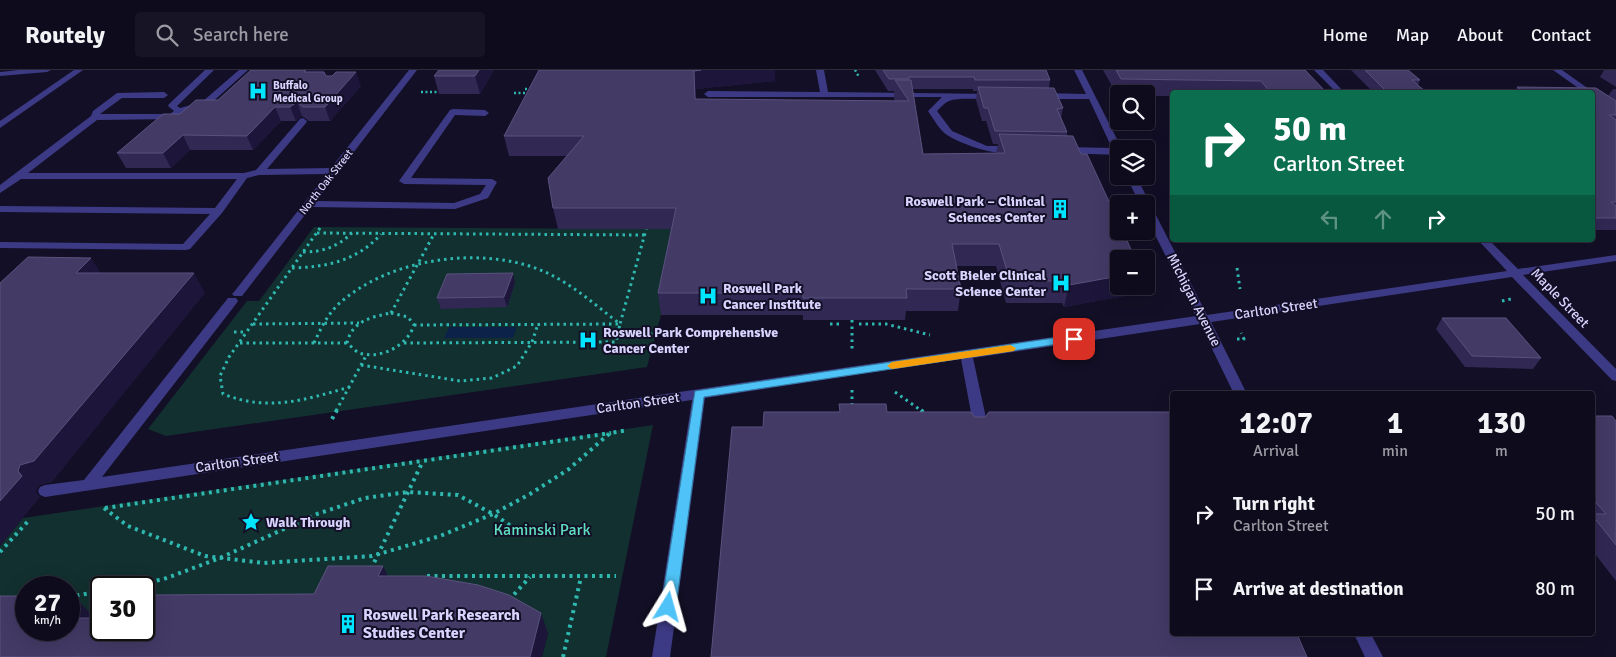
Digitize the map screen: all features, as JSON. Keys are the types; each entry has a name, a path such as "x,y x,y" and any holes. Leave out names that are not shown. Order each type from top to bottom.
{"street":[{"path":"0,74 47,70"},
{"path":"0,125 79,70"},
{"path":"178,112 172,106 210,70"},
{"path":"95,117 172,116 178,112 205,104 244,70"},
{"name":"North Oak Street","path":"89,483 414,70"},
{"path":"820,70 824,94"},
{"path":"1078,70 1112,140"},
{"path":"1318,70 1338,90"},
{"path":"1557,70 1586,90"},
{"path":"708,94 1005,96"},
{"path":"0,190 95,117 96,113 120,95 164,95"},
{"path":"968,96 945,99 932,111 949,133 986,149 1024,149"},
{"path":"1032,96 1091,97"},
{"path":"1595,97 1600,100"},
{"path":"308,204 455,206 484,196 492,182 404,180 453,112 485,113"},
{"path":"259,172 303,121"},
{"path":"1053,150 1110,151"},
{"path":"19,176 244,176 259,172 334,171"},
{"path":"0,245 186,247 218,211 244,176"},
{"path":"0,209 218,211"},
{"name":"Michigan Avenue","path":"1155,223 1240,391"},
{"name":"Maple Street","path":"1485,242 1616,378"},
{"name":"Carlton Street","path":"45,491 1616,258"},
{"path":"966,355 979,418"},
{"path":"661,657 699,394"},
{"path":"1363,636 1374,657"}],"path":[{"path":"525,89 538,89"},
{"path":"418,92 441,92"},
{"path":"514,93 531,93"},
{"path":"404,343 616,342 648,223"},
{"path":"320,228 229,357 220,376 224,394 238,401 263,406 299,401 350,387"},
{"path":"316,233 645,235"},
{"path":"303,252 322,252 335,248 353,233"},
{"path":"292,268 307,268 342,262 373,245 382,233"},
{"path":"391,313 434,234"},
{"path":"314,343 322,323 335,307 367,283 418,263 444,259 479,258 540,270 567,285 620,324"},
{"path":"1237,268 1240,289"},
{"path":"1502,301 1514,299"},
{"path":"239,343 347,343 357,352 367,354 389,350 404,343 413,333 414,325 408,317 391,313 369,318 352,329 347,343"},
{"path":"252,324 359,323"},
{"path":"361,365 460,381 492,378 517,366 532,342 538,324"},
{"path":"414,325 620,324"},
{"path":"830,324 843,324"},
{"path":"859,324 886,324 930,335"},
{"path":"618,333 662,334"},
{"path":"332,419 367,354"},
{"path":"895,392 920,408 928,418"},
{"path":"610,433 569,469 530,494 493,514 440,536 372,556 264,563 205,556 128,526 104,508 628,430"},
{"path":"367,576 423,461"},
{"path":"155,581 220,558 317,514 365,498 408,492 458,495 493,514 517,530 540,532"},
{"path":"0,552 30,519"},
{"path":"425,576 616,576"},
{"path":"506,603 530,576"},
{"path":"563,657 581,577"}],"green space":[{"path":"680,223 661,315 647,367 166,436 148,429 247,301 259,301 314,227 640,229"},
{"name":"Kaminski Park","path":"653,425 606,657 542,657 548,633 327,615 155,638 155,576 90,576 90,638 80,638 80,576 15,576 15,617 0,617 0,546 23,518"}],"water":[{"path":"449,327 517,327 513,338 444,338"}],"building":[{"path":"251,70 306,70 304,72 324,72 326,76 332,76 336,72 356,72 325,107 303,107 297,102 290,107 275,107 247,136 183,135 163,153 117,153 163,114 180,114 196,100 218,100"},
{"path":"439,70 479,70 475,76 434,76"},
{"path":"539,70 701,70 694,71 695,99 909,101 895,80 911,80 923,154 1005,153 999,134 1073,136 1081,154 1087,154 1110,204 1110,240 1127,240 1131,250 1110,250 1110,278 1069,285 1067,281 1010,281 999,244 952,244 961,289 906,289 907,298 803,298 803,293 658,293 676,208 553,208 548,178 584,136 504,136"},
{"path":"883,70 1046,70 1050,80 975,80 974,77 909,77 909,79 889,79"},
{"path":"1116,70 1305,70 1324,90 1268,90 1261,81 1121,79"},
{"path":"1365,70 1408,70 1420,80 1412,80 1424,90 1385,90"},
{"path":"978,87 1054,88 1063,108 1057,109 1067,132 995,131 988,108 984,108"},
{"path":"1517,87 1596,88 1616,101 1616,115 1609,115 1616,120 1616,202 1611,202 1616,206 1616,218 1595,218 1595,90 1522,90"},
{"path":"28,257 91,258 76,273 194,273 34,461 20,465 18,471 22,476 0,501 0,283"},
{"path":"513,273 504,297 437,298 447,274"},
{"path":"1442,318 1506,318 1541,358 1472,356"},
{"path":"839,404 886,404 887,412 971,412 975,417 985,417 989,412 1170,412 1170,636 1298,636 1307,657 711,657 732,427 763,427 764,412 840,412"},
{"path":"1595,416 1612,416 1616,421 1616,545 1595,519 1595,514 1606,514 1595,501"},
{"name":"Roswell Park Research Studies Center","path":"328,566 383,566 378,576 426,576 478,585 509,595 541,613 530,657 0,657 0,596 15,596 15,641 80,641 80,618 90,618 90,641 155,641 155,595 314,594"}],"slow traffic":[{"path":"892,366 1010,348"}],"place":[{"name":"Buffalo Medical Group","path":"258,91"},
{"name":"Roswell Park – Clinical Sciences Center","path":"1060,209"},
{"name":"Scott Bieler Clinical Science Center","path":"1061,283"},
{"name":"Roswell Park Cancer Institute","path":"708,296"},
{"name":"Roswell Park Comprehensive Cancer Center","path":"588,340"},
{"name":"Walk Through","path":"251,522"},
{"name":"Roswell Park Research Studies Center","path":"348,624"}],"route":[{"path":"668,607 699,394 1074,339"}]}
